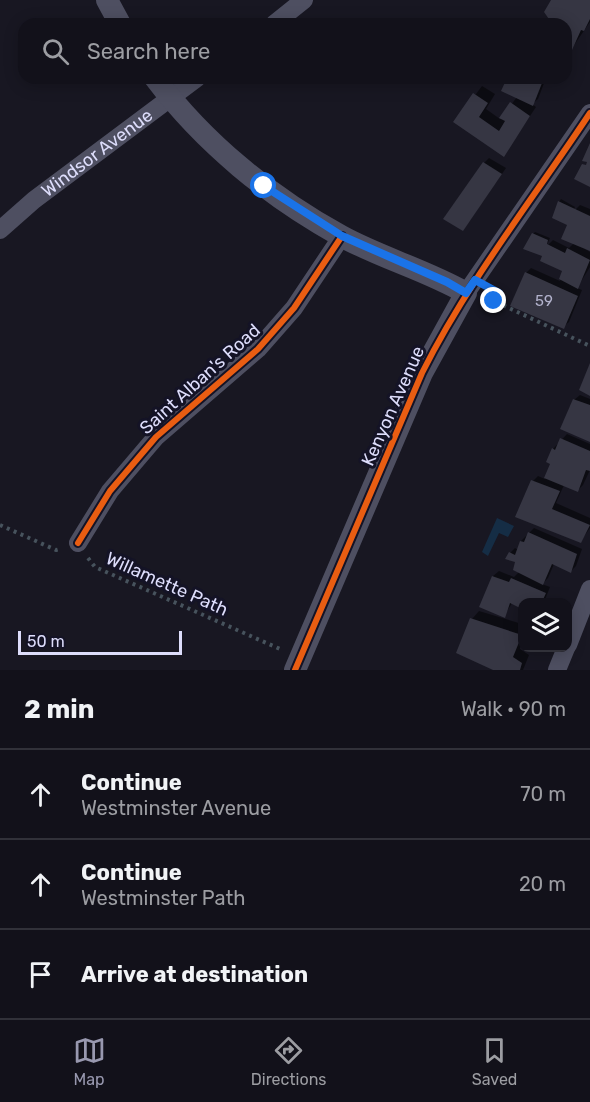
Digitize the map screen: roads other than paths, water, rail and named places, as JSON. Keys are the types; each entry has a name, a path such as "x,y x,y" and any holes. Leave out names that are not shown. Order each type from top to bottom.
{"street":[{"path":"107,0 117,18"},
{"path":"282,18 304,0"},
{"path":"160,84 218,149 264,186 342,236 447,282 470,286"},
{"name":"Windsor Avenue","path":"0,230 34,200 188,84"},
{"name":"Kenyon Avenue","path":"298,664 422,373 470,286 590,113"},
{"name":"Saint Alban's Road","path":"78,543 110,491 156,437 258,350 294,308 342,236"},
{"path":"572,634 590,589"},
{"path":"557,670 564,652"}],"water":[{"path":"497,518 514,526 508,537 499,533 488,556 482,552"}]}
